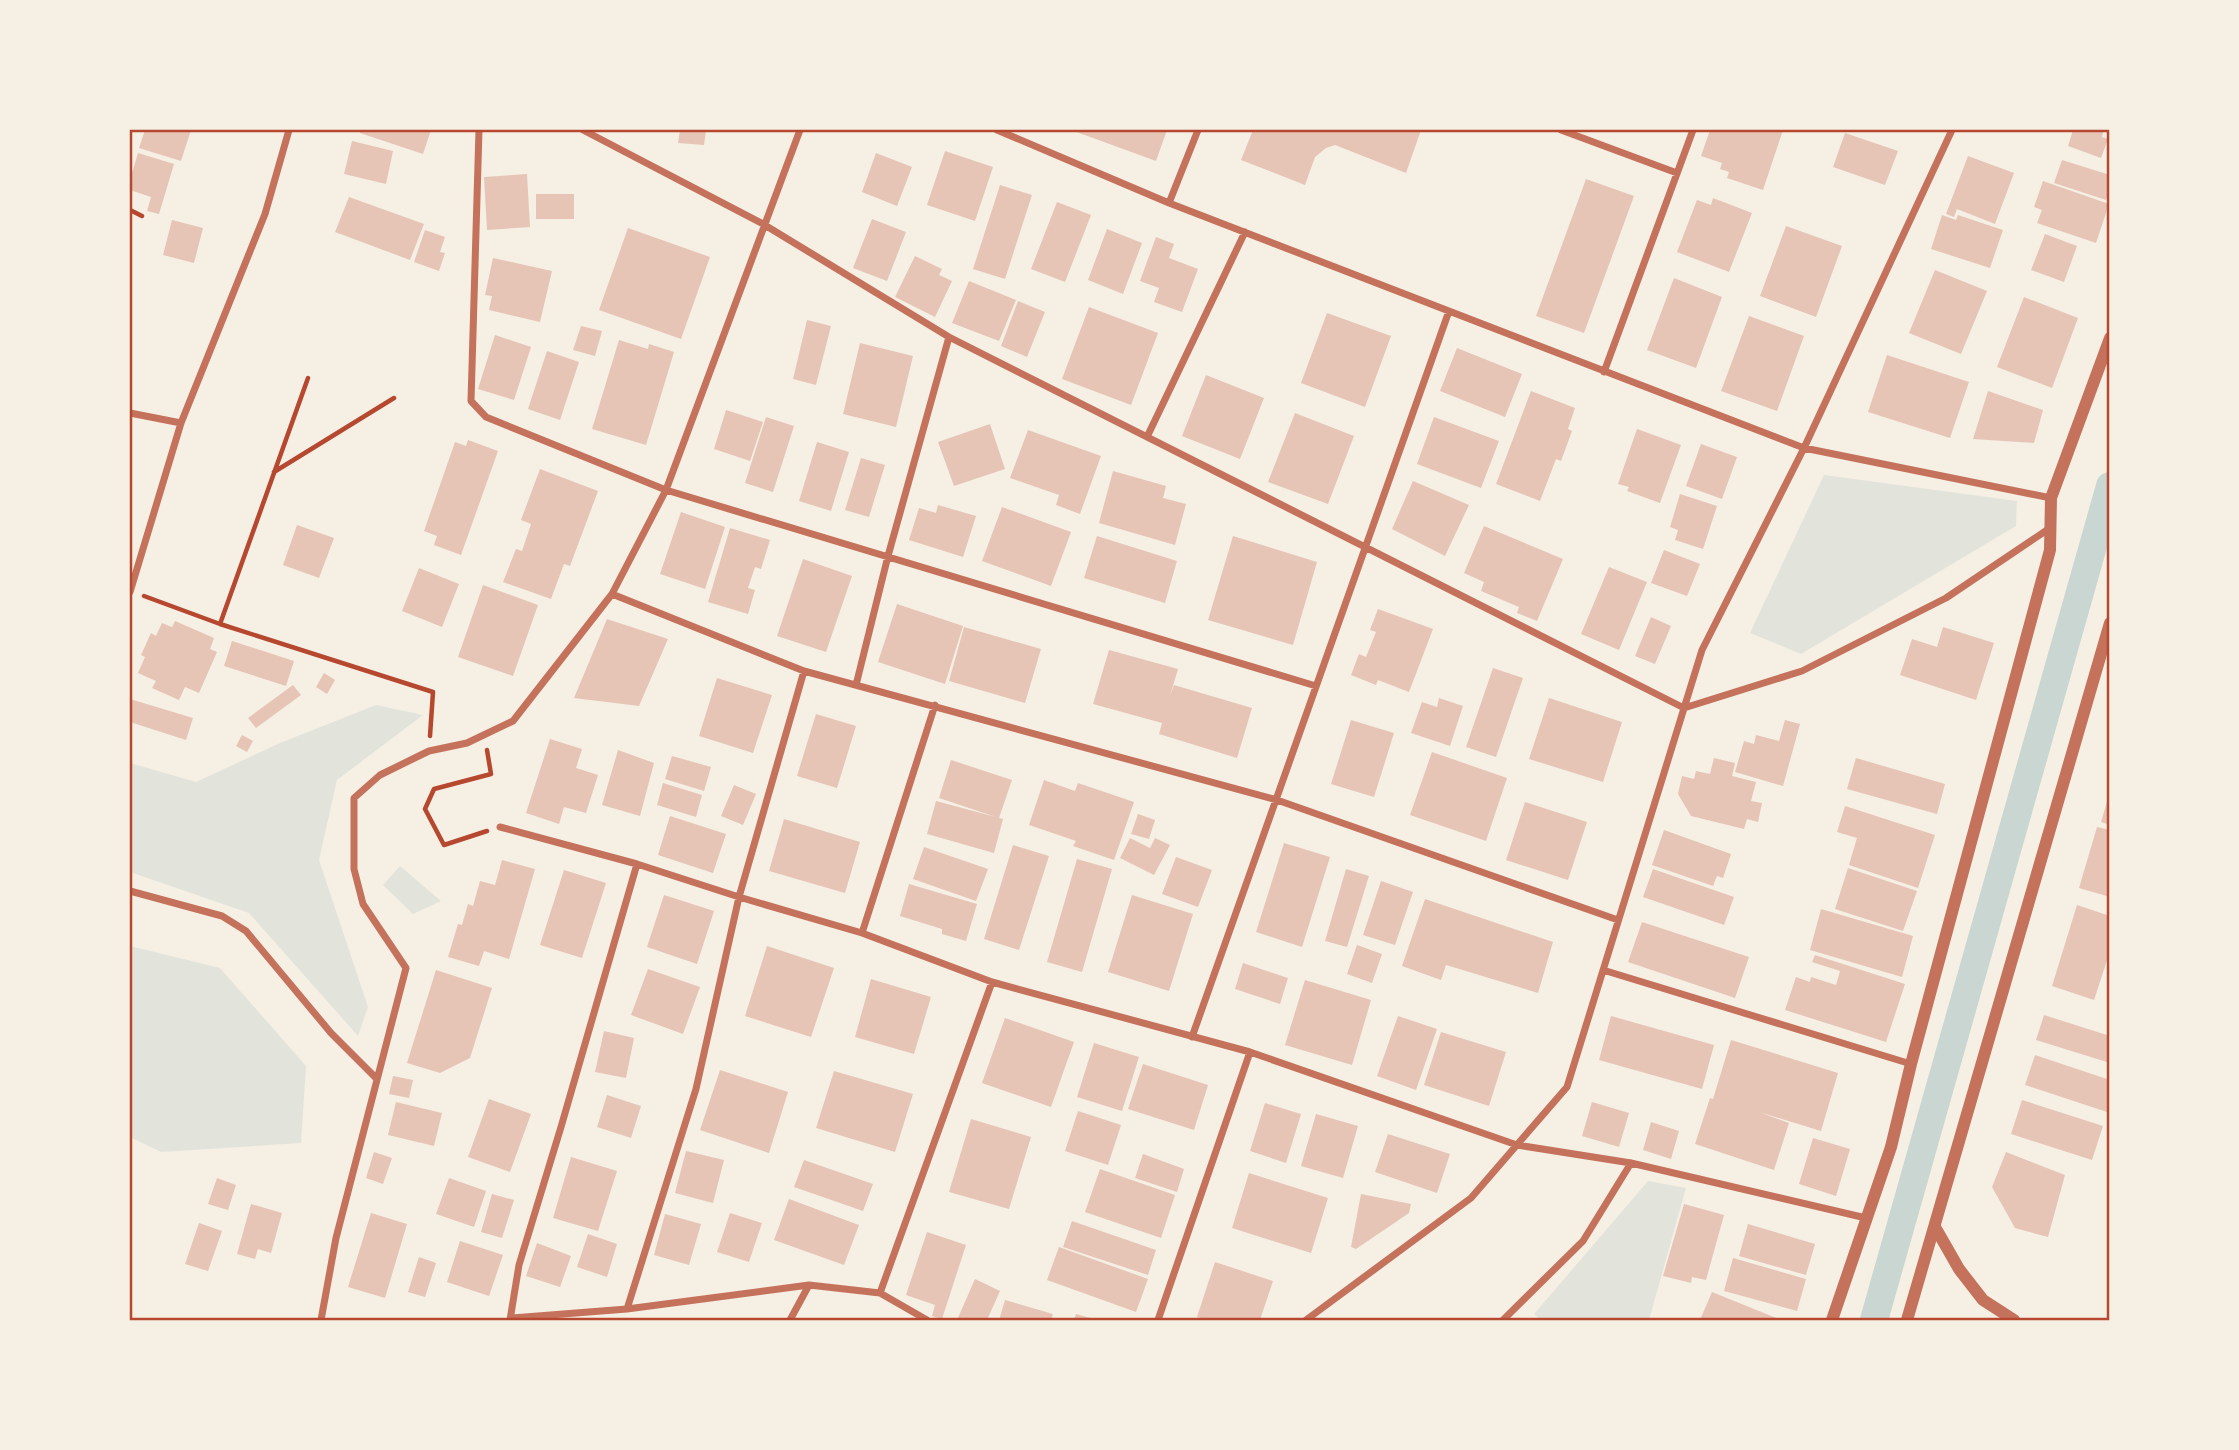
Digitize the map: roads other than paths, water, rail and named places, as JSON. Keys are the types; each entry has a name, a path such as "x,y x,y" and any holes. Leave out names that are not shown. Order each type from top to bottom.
{"street":[{"path":"130,592 181,423 265,214 289,130"},
{"path":"479,130 471,401 486,417 666,490 1316,686"},
{"path":"583,130 764,224 949,337 1684,708 1802,671 1946,598 2050,528"},
{"path":"321,1321 336,1238 406,968 363,904 354,869 354,798 380,775 429,751 467,743 513,721 612,594 666,490 800,130"},
{"path":"997,130 1169,203 1804,448 2051,498"},
{"path":"1169,203 1198,130"},
{"path":"1561,130 1677,173"},
{"path":"1604,372 1693,130"},
{"path":"1306,1321 1471,1198 1567,1087 1702,650 1804,448 1952,130"},
{"path":"1147,437 1245,232"},
{"path":"1192,1037 1449,311"},
{"path":"856,685 888,556 949,337"},
{"path":"1832,1321 1891,1147 2050,550 2051,498 2109,338"},
{"path":"130,413 181,423"},
{"path":"612,594 804,671 1276,800 1618,920"},
{"path":"1907,1321 2107,643 2109,623"},
{"path":"627,1309 696,1089 739,897 804,671"},
{"path":"862,933 935,705"},
{"path":"500,827 637,864 862,933 992,982 1250,1052 1517,1145 1631,1163 1866,1218"},
{"path":"637,864 519,1265 511,1319 627,1309 809,1285 880,1293 927,1321"},
{"path":"130,891 222,916 246,931 331,1033 377,1079"},
{"path":"1603,970 1911,1064"},
{"path":"880,1293 992,982"},
{"path":"1158,1321 1250,1052"},
{"path":"1503,1321 1583,1241 1631,1163"},
{"path":"1935,1227 1959,1269 1983,1300 2014,1321"},
{"path":"790,1321 809,1285"}],"waterway":[{"path":"1874,1320 2110,486"}]}
